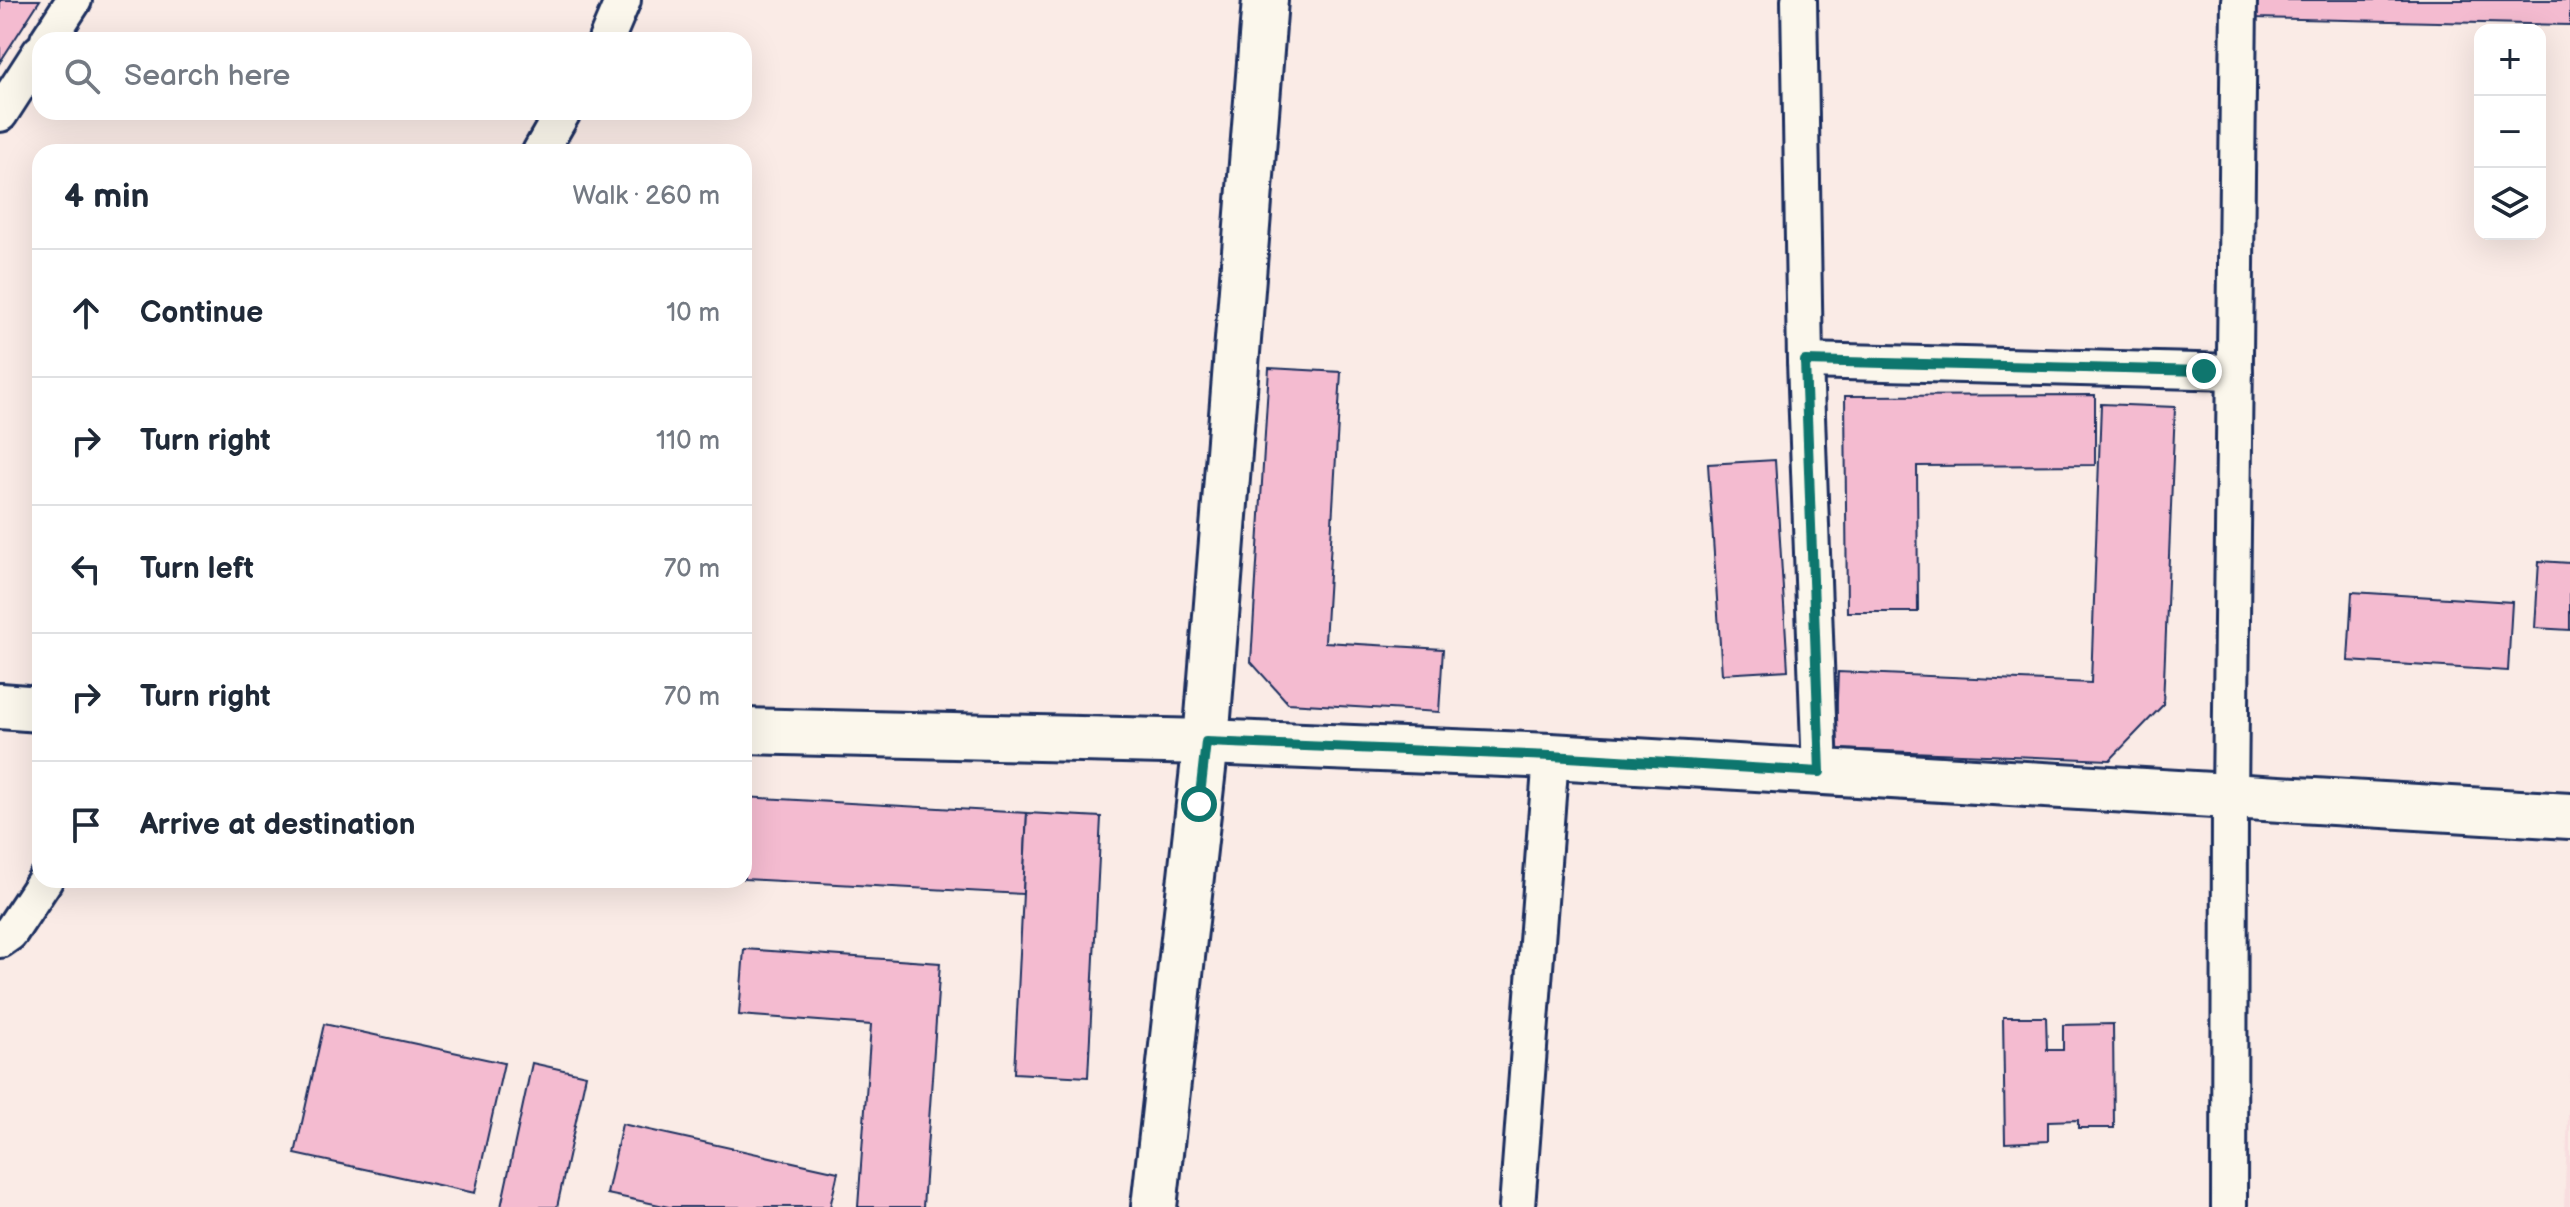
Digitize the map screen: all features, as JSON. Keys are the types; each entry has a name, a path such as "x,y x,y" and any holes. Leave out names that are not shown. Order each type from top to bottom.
{"street":[{"path":"53,32 74,0"},
{"path":"609,32 623,0"},
{"path":"1154,1207 1206,742 1265,0"},
{"path":"1799,0 1805,361 1820,772"},
{"path":"2229,1207 2239,0"},
{"path":"0,114 32,64"},
{"path":"545,144 558,120"},
{"path":"1805,361 2235,372"},
{"path":"0,706 32,708"},
{"path":"752,731 1206,742 1551,756 2570,816"},
{"path":"1517,1207 1551,756"},
{"path":"0,940 10,933 40,888"}],"shaded area":[{"path":"2570,1071 2570,1207 2564,1207"}],"building":[{"path":"0,0 40,0 0,62"},
{"path":"2256,0 2570,0 2570,25 2255,18"},
{"path":"1269,368 1341,372 1325,642 1443,649 1439,712 1288,703 1251,662"},
{"path":"2095,395 2095,465 1917,466 1918,612 1847,612 1845,396"},
{"path":"2101,404 2175,407 2163,705 2110,760 1835,749 1838,672 2091,683"},
{"path":"1775,460 1788,670 1722,674 1708,464"},
{"path":"2539,561 2570,563 2570,630 2535,628"},
{"path":"2352,592 2512,602 2508,671 2348,661"},
{"path":"752,797 1027,813 1023,894 752,879"},
{"path":"1027,813 1101,817 1088,1077 1014,1073"},
{"path":"744,949 940,963 923,1207 858,1207 871,1025 739,1015"},
{"path":"2003,1017 2046,1017 2047,1050 2063,1050 2063,1025 2113,1024 2114,1128 2078,1128 2078,1120 2048,1121 2048,1141 2005,1143"},
{"path":"324,1024 504,1063 475,1193 295,1154"},
{"path":"532,1063 586,1075 557,1207 501,1207"},
{"path":"622,1124 838,1172 830,1207 669,1207 607,1194"}],"route":[{"path":"1199,804 1206,742 1551,756 1820,772 1805,361 2204,371"}]}
